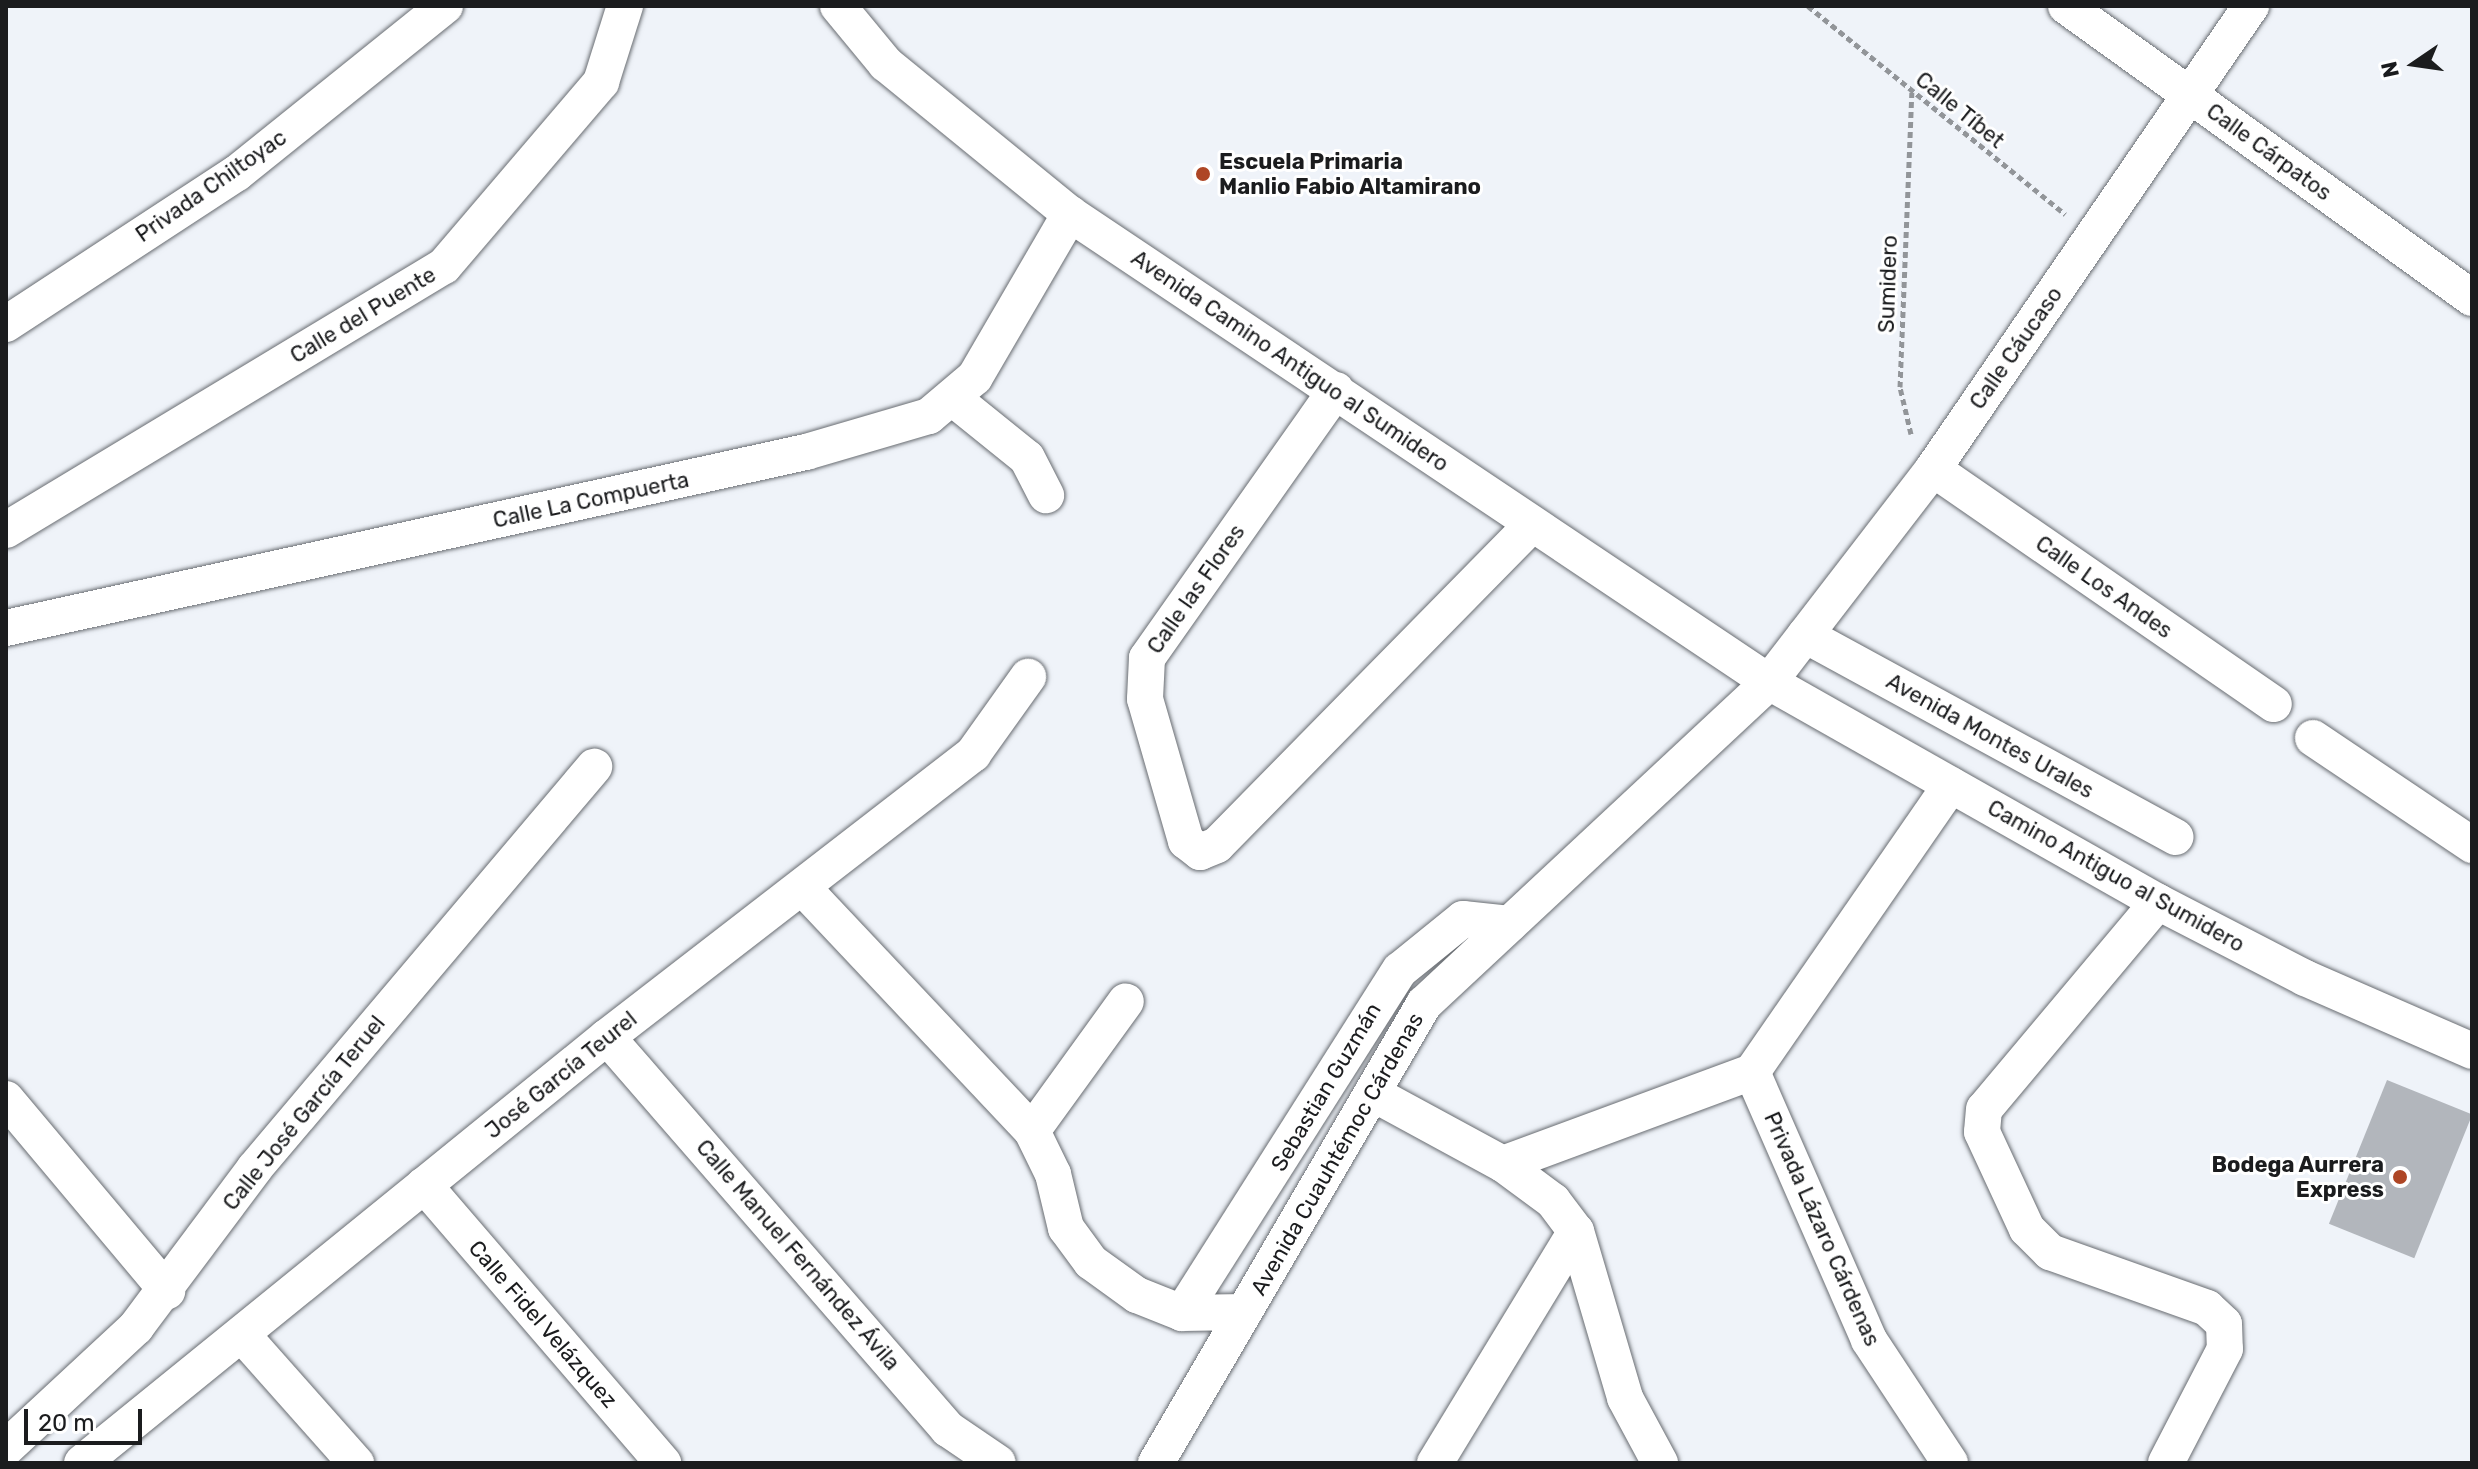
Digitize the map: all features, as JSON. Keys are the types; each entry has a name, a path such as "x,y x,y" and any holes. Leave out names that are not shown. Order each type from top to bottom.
{"street":[{"name":"Privada Chiltoyac","path":"6,324 237,173 445,6"},
{"name":"Calle del Puente","path":"6,530 444,266 601,82 625,6"},
{"name":"Avenida Camino Antiguo al Sumidero","path":"838,6 886,64 1070,214 1769,682"},
{"name":"Calle Cárpatos","path":"2066,6 2472,298"},
{"name":"Calle Cáucaso","path":"1769,682 1933,469 2251,6"},
{"path":"1046,495 1027,458 955,400 1070,214"},
{"name":"Calle las Flores","path":"1336,390 1147,658 1145,699 1186,841 1200,852 1217,845 1532,525"},
{"name":"Calle La Compuerta","path":"6,628 806,452 929,416 955,400"},
{"name":"Calle Los Andes","path":"1933,469 2274,704"},
{"name":"Avenida Montes Urales","path":"1805,635 2175,837"},
{"name":"José García Teurel","path":"82,1463 244,1337 424,1185 607,1037 973,754 1028,677"},
{"name":"Camino Antiguo al Sumidero","path":"1769,682 2158,902 2305,978 2472,1051"},
{"name":"Avenida Cuauhtémoc Cárdenas","path":"1156,1463 1424,1004 1769,682"},
{"path":"2313,738 2472,845"},
{"name":"Calle José García Teruel","path":"6,1448 167,1291 254,1169 594,767"},
{"path":"1503,1164 1752,1072 1951,785"},
{"path":"803,888 1032,1131 1053,1174 1066,1228 1091,1262 1137,1295 1182,1313 1244,1312"},
{"path":"2158,902 1984,1109 1982,1132 2027,1229 2050,1252 2207,1308 2224,1324 2225,1349 2166,1463"},
{"name":"Sebastian Guzmán","path":"1182,1313 1400,970 1463,919 1510,924"},
{"path":"1032,1131 1126,1001"},
{"name":"Calle Manuel Fernández Ávila","path":"607,1037 948,1429 998,1463"},
{"name":"Privada Lázaro Cárdenas","path":"1752,1072 1869,1340 1950,1463"},
{"path":"1372,1093 1503,1164 1553,1201 1576,1231 1625,1398 1660,1463"},
{"path":"6,1099 167,1291"},
{"name":"Calle Fidel Velázquez","path":"424,1185 663,1463"},
{"path":"1435,1463 1576,1231"},
{"path":"244,1337 356,1463"}],"path":[{"name":"Calle Tíbet","path":"1808,6 2094,237"},
{"name":"Sumidero","path":"1912,92 1900,387 1910,433 1933,469"}],"building":[{"name":"Bodega Aurrera Express","path":"2387,1080 2472,1114 2414,1258 2329,1224"}],"place":[{"name":"Escuela Primaria Manlio Fabio Altamirano","path":"1203,174"},
{"name":"Bodega Aurrera Express","path":"2400,1177"}]}
